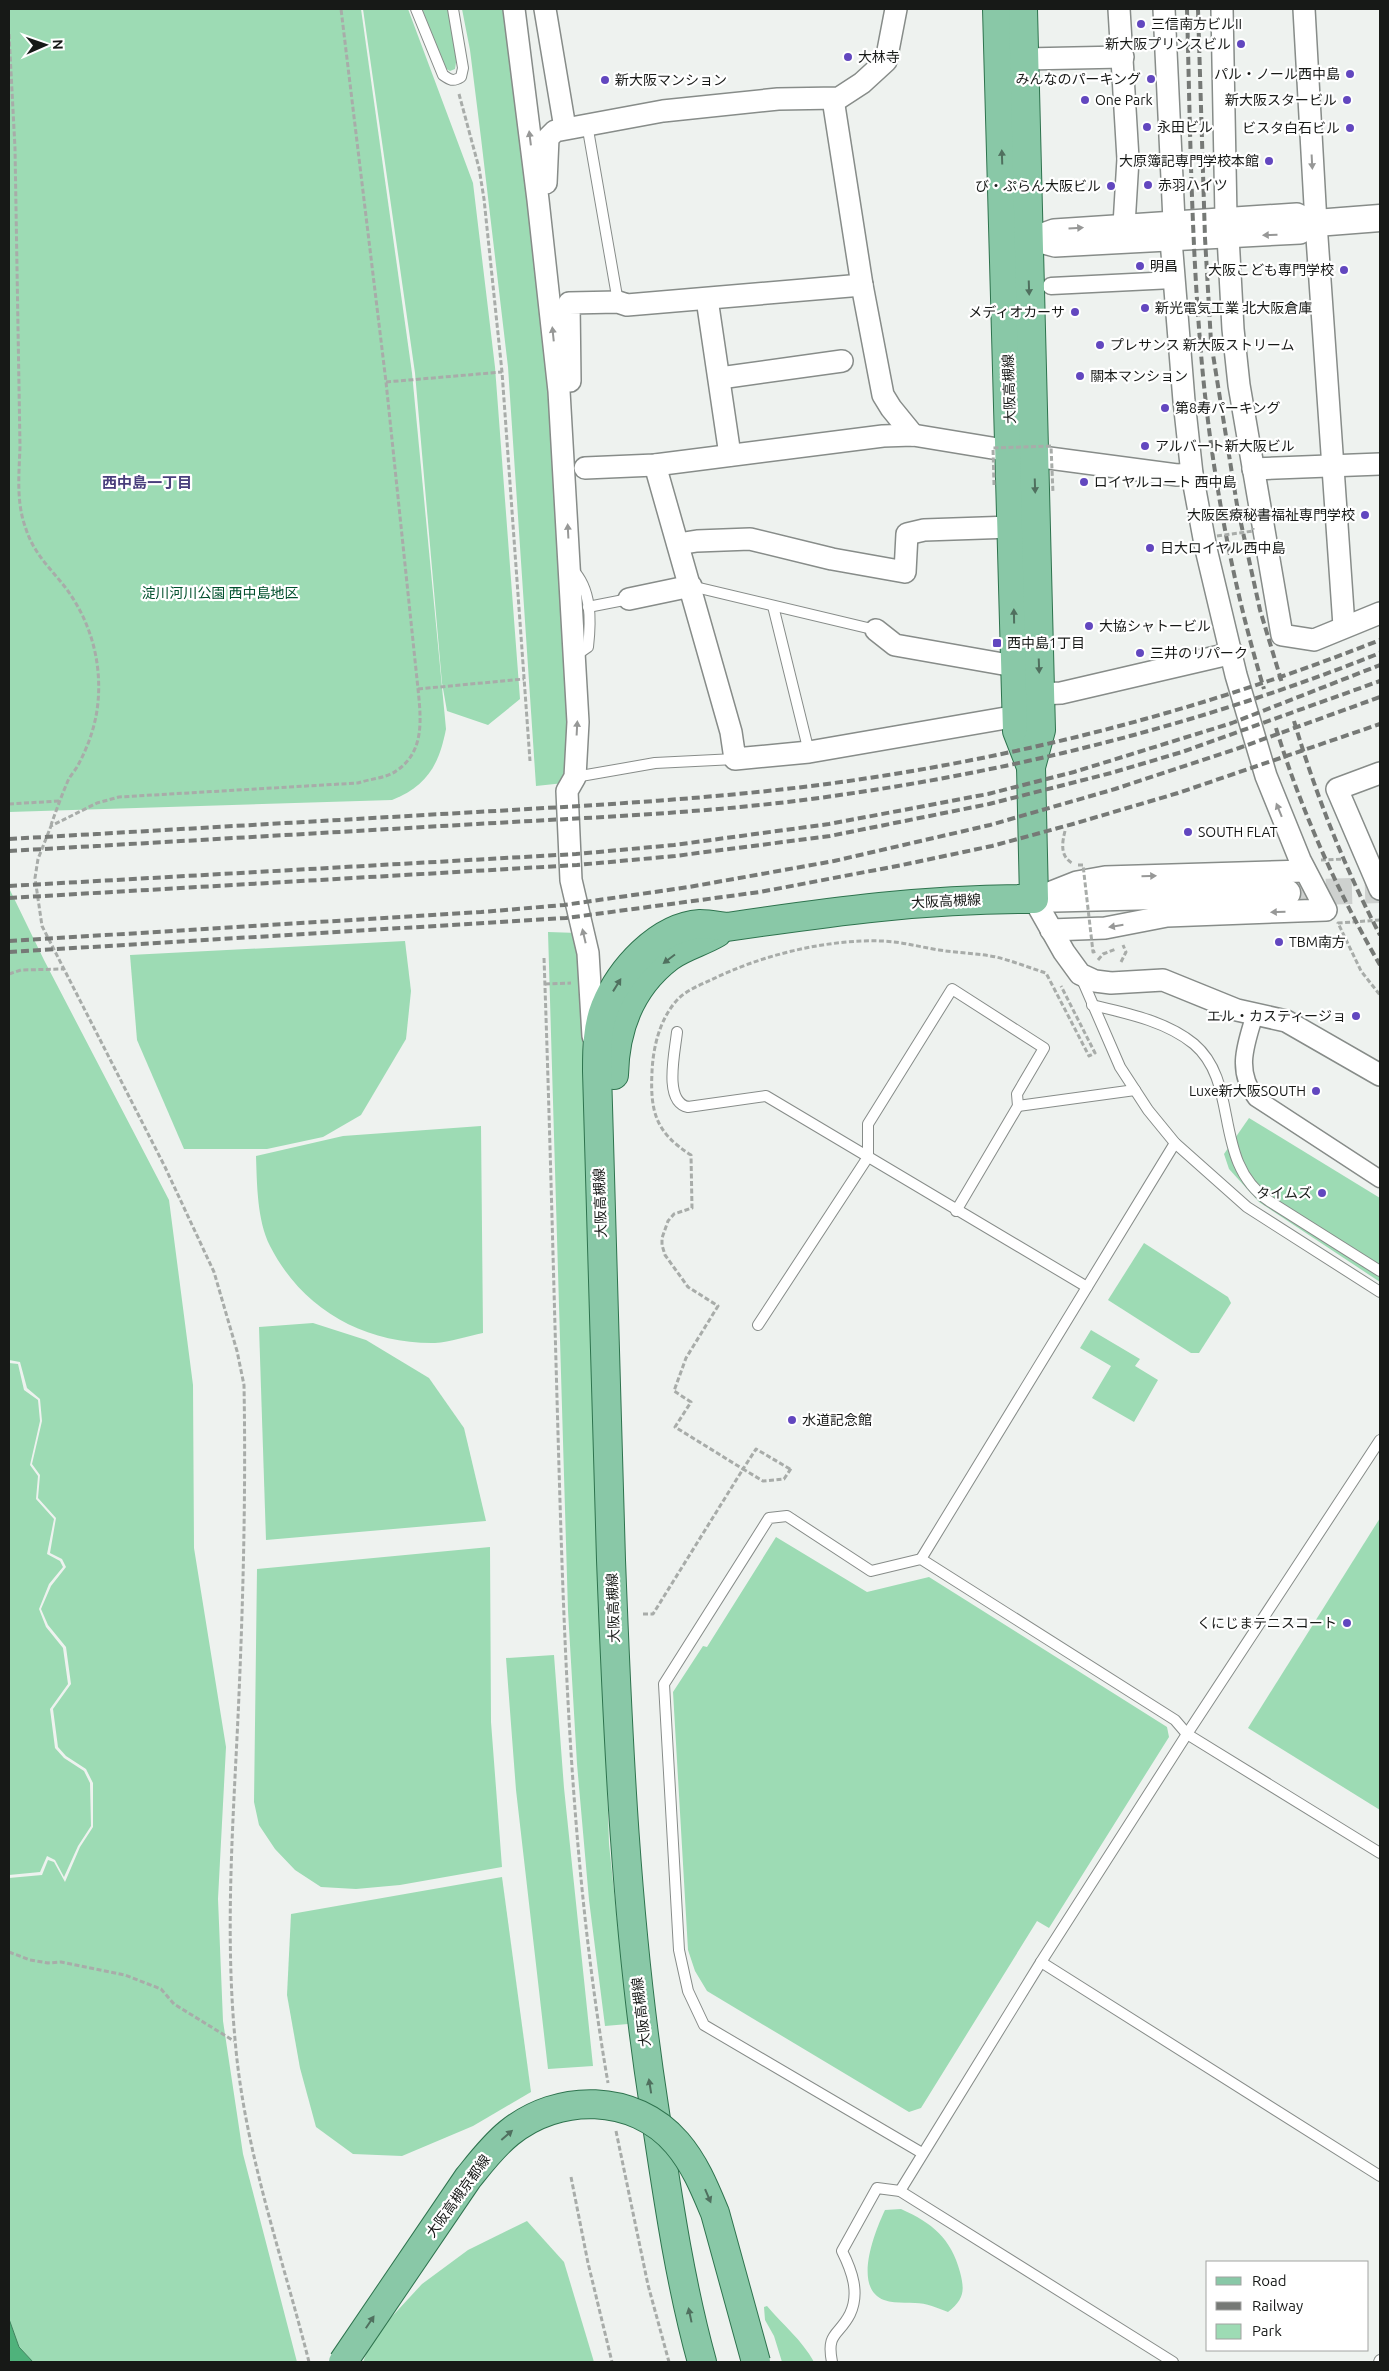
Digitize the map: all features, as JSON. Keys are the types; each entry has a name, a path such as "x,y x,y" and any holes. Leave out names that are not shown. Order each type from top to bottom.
{"main road":[{"name":"大阪高槻線","path":"702,2362 682,2276 663,2170 641,2015 627,1877 617,1712 596,1071 599,1026 605,1006 626,972 638,958 658,941 680,930 700,924 727,927 908,903 992,898 1034,899 1031,767 1041,730 1040,694 1022,454 1017,240 997,9"},
{"name":"大阪高槻線","path":"1017,240 1025,59 1023,9"},
{"name":"大阪高槻線","path":"1022,454 1012,527 1014,666 1017,731 1031,767"},
{"name":"大阪高槻線","path":"721,2362 702,2280 677,2140 648,1929 641,1847 632,1700 614,1056 618,1031 624,1016 641,987 670,957 727,927"},
{"name":"大阪高槻京都線","path":"343,2362 468,2178 487,2154 508,2133 533,2117 557,2107 587,2104 619,2107 639,2114 664,2131 686,2154 706,2191 715,2213 756,2362"}],"street":[{"path":"514,9 559,391 578,722 575,777 567,791 571,880 588,953 590,1014 596,1071"},
{"path":"545,9 565,128"},
{"path":"538,200 546,189 548,138 555,131 672,110 778,99 839,98 862,83 886,61 896,9"},
{"path":"1119,9 1128,159 1124,225"},
{"path":"1051,930 1105,928 1167,916 1326,910 1305,871 1266,776 1236,675 1233,653 1206,548 1192,474 1177,340 1173,280 1173,230 1164,9"},
{"path":"1222,9 1227,227 1233,329 1239,386 1282,635 1314,640 1344,626 1380,613"},
{"path":"1304,9 1316,222 1344,626"},
{"path":"1025,59 1123,57"},
{"path":"833,99 862,285 883,394 891,408 913,435"},
{"path":"1017,240 1055,246 1173,230 1227,227 1300,233 1316,222 1380,218"},
{"path":"1017,240 1054,230 1124,225 1173,230"},
{"path":"1051,286 1173,280"},
{"path":"559,391 570,387 569,303 618,302 627,305 862,285"},
{"path":"707,299 730,455"},
{"path":"720,378 842,361"},
{"path":"585,468 655,465 882,436 913,435 1022,454 1177,475 1192,474"},
{"path":"1253,469 1380,464"},
{"path":"655,465 731,732 735,759 809,752 1017,716"},
{"path":"678,544 697,541 750,539 832,559 905,572 907,534 924,530 1012,527"},
{"path":"629,599 691,586"},
{"path":"876,630 895,645 1014,666"},
{"path":"1040,694 1061,693 1233,653"},
{"path":"1377,877 1337,789 1380,773"},
{"path":"1034,899 1077,882 1105,877 1305,871"},
{"path":"1034,899 1287,893"},
{"path":"1034,899 1064,952 1080,974 1095,981 1111,983 1163,980 1237,1010 1286,1022 1380,1075"},
{"path":"1255,1014 1243,1054 1243,1065 1247,1084 1256,1098 1380,1179"}],"lane":[{"path":"416,9 443,76 450,80 456,80 461,77 463,68 453,9"},
{"path":"587,124 618,302"},
{"path":"570,566 582,579 590,626 588,647 575,656"},
{"path":"691,586 876,630"},
{"path":"588,607 629,599"},
{"path":"773,606 809,752"},
{"path":"575,777 655,763 735,759"},
{"path":"1080,974 1120,1067 1148,1110 1175,1143 1247,1207 1380,1292"},
{"path":"758,1325 868,1157 868,1124 952,989 1044,1048 1017,1094 1018,1106 956,1210"},
{"path":"1092,1005 1131,1014 1179,1034 1194,1045 1205,1056 1218,1082 1238,1166 1256,1188 1269,1201 1380,1271"},
{"path":"677,1032 672,1076 674,1095 677,1102 682,1106 688,1107 766,1096 1087,1287"},
{"path":"1018,1106 1135,1090"},
{"path":"922,2154 704,2025 688,1991 679,1950 664,1684 769,1518 787,1516 870,1571 921,1559 1175,1143"},
{"path":"900,2191 1040,1962 1380,1440"},
{"path":"921,1559 1175,1720 1187,1734 1380,1853"},
{"path":"1040,1962 1380,2176"},
{"path":"832,2362 830,2352 832,2337 850,2315 854,2296 852,2272 842,2251 877,2188 900,2191 1173,2362"}],"path":[{"path":"51,826 97,803 119,797 358,783 396,772 416,750 422,721 386,382 341,9"},
{"path":"9,34 16,158 20,447 18,482 20,508 25,529 35,551 79,609 92,639 98,672 98,705 90,737 59,801 38,859 34,878 42,926 165,1167 214,1272 237,1351 244,1385 241,1643 229,1899 231,1982 235,2041 248,2131 266,2209 309,2362"},
{"path":"456,80 479,168 484,199 502,372 530,761"},
{"path":"386,382 502,372"},
{"path":"994,485 993,448 1051,446 1053,493"},
{"path":"1217,536 1254,531 1253,528"},
{"path":"418,689 524,679"},
{"path":"9,804 59,801"},
{"path":"1065,831 1062,841 1063,851 1067,859 1082,865 1093,952 1096,951"},
{"path":"1380,920 1338,923 1361,971 1380,995"},
{"path":"1120,938 1126,952 1121,962"},
{"path":"643,1614 653,1614 743,1469 756,1449 791,1468 784,1479 763,1482 743,1469 675,1427 692,1402 674,1391 686,1358 718,1306 688,1287 665,1255 662,1245 662,1238 668,1221 674,1214 692,1208 691,1155 663,1132 655,1117 653,1105 651,1087 653,1055 661,1028 669,1010 679,999 700,985 743,966 777,954 863,941 897,942 939,950 997,957 1046,973 1089,1056 1095,1053 1058,979"},
{"path":"1098,960 1102,954 1114,950"},
{"path":"544,958 563,1601 571,1766 582,1900 609,2086"},
{"path":"9,974 20,970 63,969"},
{"path":"545,984 574,983"},
{"path":"9,1952 30,1960 48,1963 61,1962 126,1975 161,1989 174,2004 235,2041"},
{"path":"615,2124 646,2276 669,2362"},
{"path":"571,2177 588,2263 612,2362"}],"green space":[{"name":"淀川河川公園 西中島地区","path":"9,9 361,9 412,373 446,729 440,753 423,781 392,800 9,812"},
{"path":"363,9 408,9 473,183 495,367 520,699 488,725 447,711 442,683 415,373"},
{"path":"422,9 448,9 457,56 455,69 450,71 445,68"},
{"path":"462,9 506,9 521,114 558,485 569,730 564,783 536,786 508,367 470,50"},
{"path":"9,888 44,960 169,1200 193,1385 194,1548 226,1747 218,1899 223,2021 243,2154 297,2362 33,2362 19,2347 9,2319 9,1878 42,1875 48,1860 54,1862 65,1882 80,1847 93,1827 93,1783 86,1769 66,1756 58,1747 53,1709 71,1684 66,1647 48,1625 41,1609 51,1586 66,1567 62,1559 50,1553 56,1518 38,1498 40,1475 32,1464 42,1421 40,1399 27,1388 20,1362 9,1360"},
{"path":"548,932 578,933 609,1844 628,2024 605,2026 589,1900 577,1764 568,1611"},
{"path":"405,941 411,991 406,1039 361,1115 323,1137 267,1149 184,1149 137,1040 130,955"},
{"path":"1249,1118 1380,1198 1380,1282 1259,1202 1229,1169 1224,1154"},
{"path":"481,1126 483,1333 435,1343 409,1342 384,1337 360,1329 318,1305 299,1288 283,1268 270,1246 262,1225 258,1202 256,1156 343,1136"},
{"path":"1144,1243 1228,1297 1231,1303 1199,1353 1191,1353 1108,1300"},
{"path":"313,1323 366,1340 429,1378 464,1428 486,1521 266,1540 259,1327"},
{"path":"1091,1330 1140,1359 1135,1366 1158,1380 1134,1422 1092,1398 1111,1366 1080,1348"},
{"path":"9,1363 18,1364 24,1390 38,1400 40,1421 30,1465 38,1476 36,1499 54,1519 47,1554 60,1561 63,1567 49,1584 39,1609 46,1627 63,1648 68,1684 50,1709 55,1748 64,1758 84,1771 90,1783 91,1826 78,1846 64,1877 55,1860 47,1856 40,1872 9,1875"},
{"name":"くにじまテニスコート","path":"1380,1518 1380,1810 1248,1728"},
{"path":"776,1537 867,1592 929,1577 1167,1727 1169,1737 1049,1928 1037,1921 921,2108 909,2112 707,1991 695,1971 688,1950 673,1692 703,1646 707,1647"},
{"path":"490,1547 491,1722 502,1867 400,1885 356,1889 321,1887 295,1870 275,1849 259,1825 254,1802 257,1569"},
{"path":"554,1655 564,1788 593,2066 548,2069 516,1790 506,1658"},
{"path":"502,1877 531,2092 473,2126 402,2156 353,2154 316,2127 300,2068 287,1995 291,1914"},
{"path":"901,2209 922,2220 939,2233 946,2241 956,2260 962,2279 963,2290 960,2299 948,2312 923,2304 884,2300 874,2294 869,2284 869,2258 881,2219 885,2210"},
{"path":"527,2221 564,2262 594,2362 363,2362 373,2337 422,2284 468,2250"},
{"path":"767,2306 798,2340 814,2362 782,2362 774,2336 765,2320 764,2307"}],"shaded area":[{"path":"9,2319 19,2347 33,2362 9,2362"}],"tunnel":[{"path":"1287,893 1380,890"}],"railway":[{"path":"1187,9 1191,175 1204,385 1215,473 1231,561 1264,689"},
{"path":"1198,9 1205,238 1211,342 1237,505 1260,610 1282,683"},
{"path":"9,839 632,803 837,783 951,764 1076,737 1138,721 1260,684 1380,640"},
{"path":"9,851 655,814 744,807 833,796 973,773 1111,741 1247,701 1380,653"},
{"path":"9,886 576,854 674,845 829,824 988,794 1074,772 1232,723 1380,665"},
{"path":"9,898 577,865 675,856 830,836 989,804 1111,773 1182,752 1380,681"},
{"path":"9,941 481,912 564,905 689,887 834,861 990,825 1115,789 1239,748 1380,697"},
{"path":"1294,721 1332,830 1354,883 1380,935"},
{"path":"9,952 566,918 760,892 992,846 1178,793 1380,724"},
{"path":"1276,728 1297,789 1321,849 1349,908 1380,965"}],"place":[{"name":"三信南方ビルII","path":"1141,24"},
{"name":"新大阪プリンスビル","path":"1241,44"},
{"name":"大林寺","path":"848,57"},
{"name":"パル・ノール西中島","path":"1350,74"},
{"name":"みんなのパーキング","path":"1151,79"},
{"name":"新大阪マンション","path":"605,80"},
{"name":"One Park","path":"1085,100"},
{"name":"新大阪スタービル","path":"1347,100"},
{"name":"永田ビル","path":"1147,127"},
{"name":"ビスタ白石ビル","path":"1350,128"},
{"name":"大原簿記専門学校本館","path":"1269,161"},
{"name":"赤羽ハイツ","path":"1148,185"},
{"name":"び・ぷらん大阪ビル","path":"1111,186"},
{"name":"明昌","path":"1140,266"},
{"name":"大阪こども専門学校","path":"1344,270"},
{"name":"新光電気工業 北大阪倉庫","path":"1145,308"},
{"name":"メディオカーサ","path":"1075,312"},
{"name":"プレサンス 新大阪ストリーム","path":"1100,345"},
{"name":"關本マンション","path":"1080,376"},
{"name":"第8寿パーキング","path":"1165,408"},
{"name":"アルバート新大阪ビル","path":"1145,446"},
{"name":"ロイヤルコート 西中島","path":"1084,482"},
{"name":"大阪医療秘書福祉専門学校","path":"1365,515"},
{"name":"日大ロイヤル西中島","path":"1150,548"},
{"name":"大協シャトービル","path":"1089,626"},
{"name":"西中島1丁目","path":"997,643"},
{"name":"三井のリパーク","path":"1140,653"},
{"name":"SOUTH FLAT","path":"1188,832"},
{"name":"TBM南方","path":"1279,942"},
{"name":"エル・カスティージョ","path":"1356,1016"},
{"name":"Luxe新大阪SOUTH","path":"1316,1091"},
{"name":"タイムズ","path":"1322,1193"},
{"name":"水道記念館","path":"792,1420"},
{"name":"くにじまテニスコート","path":"1347,1623"}],"district":[{"name":"西中島一丁目","path":"147,482"}]}
